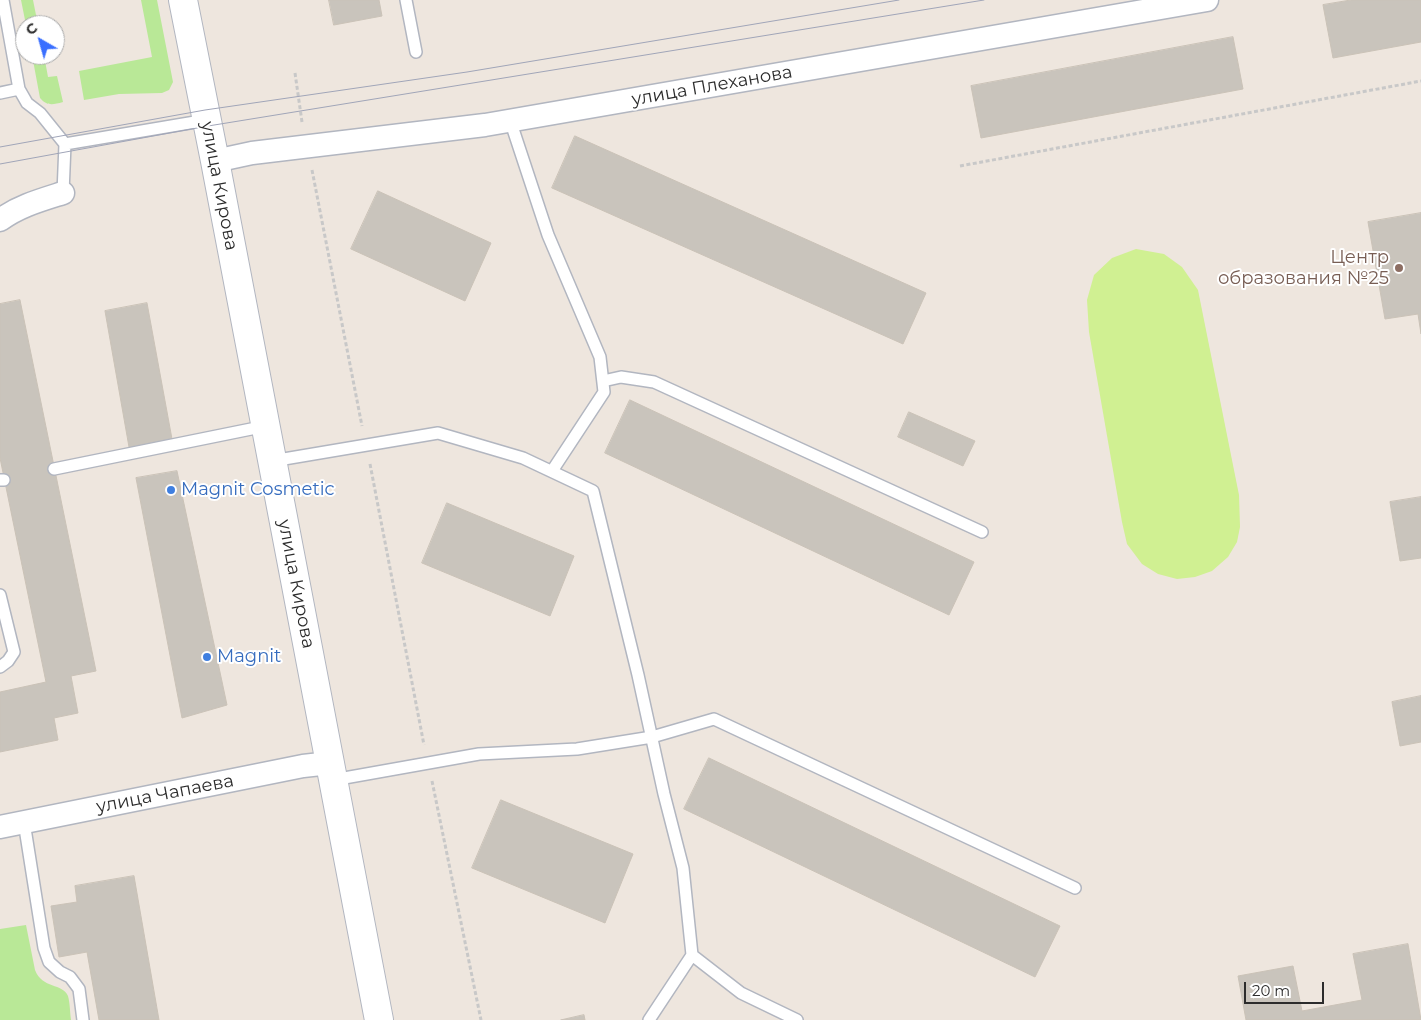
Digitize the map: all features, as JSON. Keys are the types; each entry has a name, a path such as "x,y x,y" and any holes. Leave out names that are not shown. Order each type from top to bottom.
{"main road":[{"name":"улица Кирова","path":"183,0 379,1020"}],"street":[{"name":"улица Плеханова","path":"215,161 252,153 485,125 1207,0"},
{"path":"0,220 10,212 33,202 63,193"},
{"name":"улица Чапаева","path":"0,826 303,766 332,771"}],"lane":[{"path":"2,0 19,89 27,103 40,113 65,144 63,193"},
{"path":"406,0 416,52"},
{"path":"0,93 19,89"},
{"path":"65,144 207,120"},
{"path":"510,120 548,235 600,357 603,381 604,392 552,471"},
{"path":"603,381 621,377 654,382 982,532"},
{"path":"54,469 266,426"},
{"path":"272,461 438,433 524,458 593,491 683,868 692,955 649,1020"},
{"path":"0,595 14,652 8,661 0,667"},
{"path":"332,771 428,763 479,754 578,749 652,738 714,719 1075,888"},
{"path":"24,822 44,948 49,962 60,972 70,977 79,989 83,1020"},
{"path":"692,955 741,993 797,1020"}],"path":[{"path":"295,73 300,112 428,763 481,1020"},
{"path":"960,166 1421,82"}],"green space":[{"path":"21,0 33,0 36,15 24,15"},
{"path":"141,0 157,0 173,82 169,90 162,93 119,94 84,100 79,71 152,57"},
{"path":"34,65 46,65 48,77 57,76 63,102 50,104 40,98"},
{"path":"1136,249 1164,254 1182,267 1198,290 1239,495 1240,527 1237,542 1228,557 1212,571 1195,577 1177,579 1158,574 1142,564 1127,544 1122,522 1089,332 1087,300 1094,275 1112,258"},
{"path":"26,925 35,970 42,980 62,989 68,996 71,1020 0,1020 0,929"}],"building":[{"path":"329,0 379,0 382,16 334,25"},
{"path":"1351,0 1421,0 1421,42 1333,58 1323,5"},
{"path":"1233,37 1243,89 981,138 971,86"},
{"path":"575,136 926,293 903,344 552,188"},
{"path":"378,191 491,243 465,301 351,249"},
{"name":"Центр образования №25","path":"1421,213 1421,334 1418,314 1385,319 1368,222"},
{"path":"20,300 96,671 71,676 78,713 54,718 58,740 0,752 0,692 46,682 0,458 0,304"},
{"path":"147,303 172,439 129,447 105,311"},
{"path":"630,400 974,562 949,615 605,453"},
{"path":"909,412 975,441 963,466 898,437"},
{"path":"177,471 227,705 182,718 136,478"},
{"path":"1421,497 1421,558 1400,561 1390,502"},
{"path":"447,503 574,556 550,616 422,563"},
{"path":"1421,696 1421,742 1400,746 1392,702"},
{"path":"709,758 1060,926 1035,977 684,809"},
{"path":"501,800 633,854 605,923 472,868"},
{"path":"134,876 159,1020 99,1020 87,952 59,957 51,906 77,902 75,886"},
{"path":"1408,944 1421,1020 1246,1020 1238,976 1293,966 1302,1011 1362,1000 1353,954"},
{"path":"584,1015 585,1020 561,1020"}],"tram line":[{"path":"0,147 205,110 467,72 899,0"},
{"path":"0,164 208,126 984,0"}],"place":[{"name":"Центр образования №25","path":"1399,268"},
{"name":"Magnit Cosmetic","path":"171,490"},
{"name":"Magnit","path":"207,657"}]}
